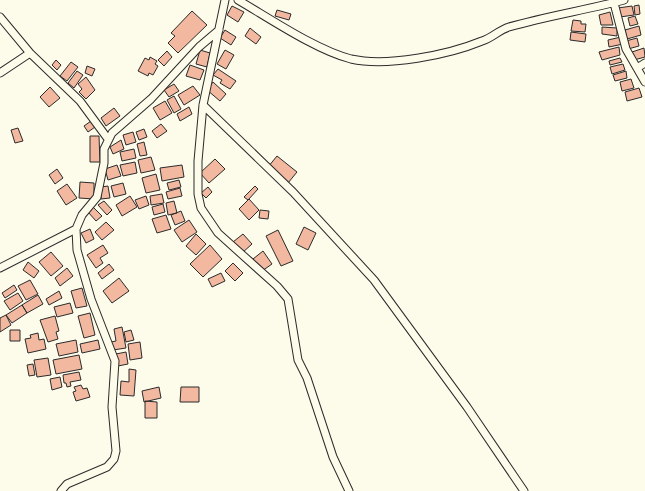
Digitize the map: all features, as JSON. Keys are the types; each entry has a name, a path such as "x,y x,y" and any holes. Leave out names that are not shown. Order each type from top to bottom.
{"street":[{"path":"225,0 203,104 198,161 198,194 201,208 218,233 277,286 288,299 298,360 307,378 333,457 349,491"},
{"path":"238,0 318,46 350,58 371,62 400,60 459,49 483,41 506,27 624,0"},
{"path":"614,3 626,49 645,82"},
{"path":"0,17 30,52 80,101 108,139"},
{"path":"61,491 67,484 107,467 114,459 116,451 112,407 115,361 91,298 77,250 76,229 82,215 97,197 104,163 104,149 108,139 156,94 199,47 218,30"},
{"path":"0,73 30,52"},
{"path":"637,68 645,63"},
{"path":"203,104 293,192 374,280 467,407 524,491"},
{"path":"0,268 76,229"}],"building":[{"path":"639,5 640,14 635,15 634,6"},
{"path":"232,6 244,12 238,22 227,15"},
{"path":"632,6 634,15 620,17 618,8"},
{"path":"277,10 291,14 289,20 275,16"},
{"path":"192,11 207,25 178,53 168,43 175,36 171,33"},
{"path":"610,12 613,25 601,25 599,15"},
{"path":"635,16 638,24 630,26 628,18"},
{"path":"573,20 581,21 581,24 586,24 585,32 571,31"},
{"path":"639,26 641,35 627,39 625,30"},
{"path":"602,27 617,28 617,36 602,34"},
{"path":"250,28 261,37 256,44 245,36"},
{"path":"225,30 236,37 231,45 220,38"},
{"path":"571,32 586,34 585,42 570,40"},
{"path":"621,37 623,44 609,47 608,40"},
{"path":"637,38 639,46 628,49 626,41"},
{"path":"619,47 620,55 602,60 599,52"},
{"path":"644,48 645,57 634,60 632,52"},
{"path":"200,50 210,53 207,67 196,64"},
{"path":"225,50 234,55 226,69 217,64"},
{"path":"167,51 172,57 164,66 158,60"},
{"path":"150,57 157,61 155,64 158,66 153,75 149,73 148,76 138,71 145,58 149,60"},
{"path":"620,58 622,62 610,65 609,61"},
{"path":"56,60 61,65 57,70 52,65"},
{"path":"71,62 78,67 67,81 60,76"},
{"path":"623,64 625,70 612,74 610,67"},
{"path":"190,65 204,70 200,80 186,76"},
{"path":"87,66 95,69 92,76 85,73"},
{"path":"218,69 236,81 230,89 220,83 222,80 213,75"},
{"path":"77,71 83,75 74,88 68,83"},
{"path":"626,71 627,78 615,81 613,75"},
{"path":"86,77 95,90 86,99 79,92 82,89 78,84"},
{"path":"631,79 634,88 622,91 620,82"},
{"path":"213,82 226,94 220,101 207,90"},
{"path":"174,84 179,91 169,97 164,90"},
{"path":"193,86 200,95 184,105 178,95"},
{"path":"50,87 60,98 49,107 40,97"},
{"path":"639,88 642,97 627,101 625,92"},
{"path":"174,96 181,109 174,113 167,100"},
{"path":"165,101 172,113 160,120 153,108"},
{"path":"189,107 192,114 180,121 177,114"},
{"path":"114,108 120,116 106,126 101,118"},
{"path":"91,121 95,127 88,132 84,126"},
{"path":"161,124 167,131 157,138 152,131"},
{"path":"18,128 23,141 15,143 11,130"},
{"path":"144,129 147,137 139,140 136,132"},
{"path":"133,132 136,142 126,145 123,135"},
{"path":"90,136 99,136 100,162 90,162"},
{"path":"121,140 124,149 113,154 110,147"},
{"path":"144,142 147,155 140,156 137,144"},
{"path":"134,149 136,158 122,161 120,152"},
{"path":"277,156 297,172 288,183 268,167"},
{"path":"151,157 155,170 141,173 138,160"},
{"path":"215,159 225,169 209,183 200,173"},
{"path":"135,162 137,173 123,176 120,165"},
{"path":"117,165 121,176 108,180 105,169"},
{"path":"182,165 184,177 162,181 160,168"},
{"path":"57,169 63,178 55,184 49,175"},
{"path":"156,174 160,190 146,193 142,178"},
{"path":"179,180 181,187 169,190 167,183"},
{"path":"80,182 94,183 94,199 79,198"},
{"path":"123,183 126,194 114,197 111,186"},
{"path":"67,184 77,198 66,205 57,191"},
{"path":"108,186 110,198 101,199 101,187"},
{"path":"255,186 258,189 248,200 244,197"},
{"path":"208,187 212,192 206,198 201,193"},
{"path":"180,188 182,196 168,199 166,192"},
{"path":"162,194 164,203 151,205 150,196"},
{"path":"130,196 137,207 122,216 116,205"},
{"path":"146,196 149,205 139,209 135,200"},
{"path":"249,199 259,210 249,220 239,209"},
{"path":"104,201 112,210 107,215 98,205"},
{"path":"174,201 177,213 168,215 166,203"},
{"path":"163,204 165,212 154,215 152,207"},
{"path":"93,207 102,216 96,221 88,212"},
{"path":"260,210 269,211 268,219 259,218"},
{"path":"181,211 185,221 175,225 171,215"},
{"path":"166,215 171,229 157,233 152,219"},
{"path":"189,220 197,232 182,242 174,230"},
{"path":"106,222 114,230 102,240 95,232"},
{"path":"304,227 316,233 308,250 296,244"},
{"path":"90,229 94,239 86,243 81,233"},
{"path":"278,230 293,261 281,266 266,236"},
{"path":"196,234 206,244 196,255 186,246"},
{"path":"243,234 252,244 242,253 233,242"},
{"path":"103,245 108,253 100,258 103,263 96,268 87,255"},
{"path":"210,245 222,259 203,277 190,264"},
{"path":"263,251 272,264 262,271 253,259"},
{"path":"51,252 63,266 51,276 39,262"},
{"path":"28,262 39,271 34,278 23,270"},
{"path":"233,263 243,273 235,281 225,271"},
{"path":"109,264 114,270 102,279 98,273"},
{"path":"67,268 73,276 60,286 55,278"},
{"path":"221,273 225,281 212,287 208,279"},
{"path":"119,278 129,291 112,303 103,291"},
{"path":"30,280 38,294 26,300 18,286"},
{"path":"14,285 17,290 5,298 2,293"},
{"path":"82,288 87,306 76,308 71,291"},
{"path":"59,291 62,298 49,305 46,299"},
{"path":"18,293 23,301 10,310 4,301"},
{"path":"38,295 43,304 27,313 22,305"},
{"path":"70,303 73,313 57,317 54,307"},
{"path":"22,305 27,313 12,323 6,315"},
{"path":"90,313 95,335 84,338 78,316"},
{"path":"6,315 11,325 0,332 0,318"},
{"path":"55,316 59,331 56,332 58,339 48,342 40,320"},
{"path":"122,327 126,348 113,350 111,342 116,341 114,329"},
{"path":"10,330 20,330 20,341 10,341"},
{"path":"131,330 134,340 126,342 124,332"},
{"path":"38,333 39,340 44,339 46,349 28,353 25,339 31,338 30,335"},
{"path":"76,340 78,352 59,356 56,344"},
{"path":"98,340 100,349 82,353 80,344"},
{"path":"140,342 142,358 130,360 128,344"},
{"path":"126,352 128,364 118,366 116,354"},
{"path":"79,355 82,369 56,374 53,360"},
{"path":"48,358 51,375 37,377 34,360"},
{"path":"33,364 35,375 29,376 27,365"},
{"path":"129,369 136,370 134,396 120,395 121,381 129,382"},
{"path":"79,372 81,380 70,382 71,386 67,387 66,383 64,383 63,375"},
{"path":"60,377 62,387 52,390 50,379"},
{"path":"81,385 83,389 87,388 90,397 76,401 73,392 76,391 74,387"},
{"path":"159,387 161,398 144,402 142,391"},
{"path":"181,387 199,387 199,402 180,402"},
{"path":"145,401 157,402 157,418 145,418"}]}
